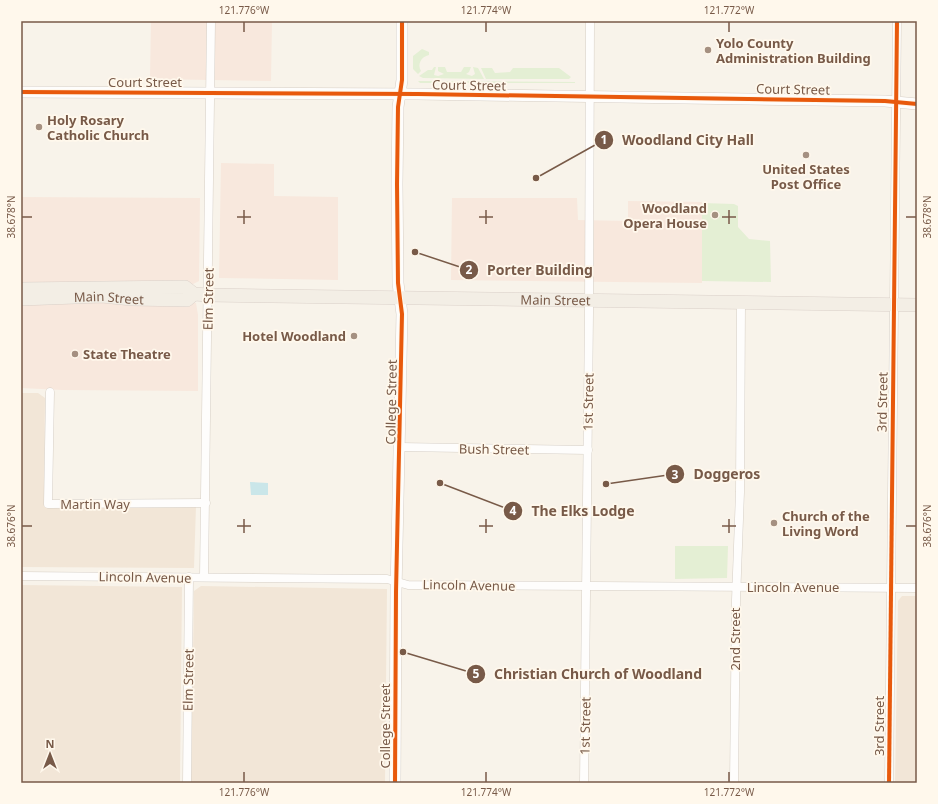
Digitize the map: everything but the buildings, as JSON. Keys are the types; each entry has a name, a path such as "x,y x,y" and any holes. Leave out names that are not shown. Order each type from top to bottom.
{"main road":[{"name":"Main Street","path":"21,289 185,288 194,294 208,295 400,296 917,305"},
{"name":"Main Street","path":"21,298 102,296 132,299 187,300 194,294"}],"street":[{"name":"Elm Street","path":"204,578 211,21"},
{"name":"College Street","path":"395,783 402,314 398,283 397,190 398,107 402,80 402,21"},
{"name":"1st Street","path":"584,783 588,450 590,21"},
{"name":"3rd Street","path":"889,783 896,21"},
{"name":"Court Street","path":"21,92 210,92 590,96 895,102 917,104"},
{"name":"2nd Street","path":"734,783 736,587 740,492 741,302"},
{"name":"Martin Way","path":"50,392 48,504 206,503"},
{"name":"Bush Street","path":"400,448 588,450"},
{"name":"Lincoln Avenue","path":"21,576 387,579 408,585 917,588"},
{"name":"Elm Street","path":"187,783 189,577"}],"shaded area":[{"path":"151,21 272,21 271,81 150,79"},
{"path":"221,163 274,164 274,196 338,197 338,280 219,278"},
{"path":"21,197 200,198 199,281 191,285 21,283"},
{"path":"452,198 577,198 578,220 628,221 628,201 702,202 702,283 451,280"},
{"path":"83,300 196,303 198,315 198,391 62,390 21,388 21,304 64,304"},
{"path":"21,393 38,393 45,398 44,507 196,506 194,568 21,567"},
{"path":"21,585 182,587 180,783 21,783"},
{"path":"201,586 387,589 385,783 191,783 194,591"},
{"path":"902,596 917,596 917,783 895,783 898,601"}],"green space":[{"path":"422,49 429,52 429,55 420,61 419,66 421,71 418,74 413,69 413,56"},
{"path":"436,67 434,75 438,76 444,74 438,71 438,67 445,67 447,72 461,72 464,67 471,67 469,72 466,74 472,76 475,74 473,67 478,68 484,79 423,78 419,76 428,70 432,70"},
{"path":"481,68 492,68 495,73 510,72 513,68 559,68 571,77 569,79 486,79"},
{"path":"418,81 575,82 575,83 420,83"},
{"path":"702,203 734,204 738,206 738,227 749,239 770,241 771,282 702,281"},
{"path":"675,546 728,546 727,578 675,579"}],"water":[{"path":"250,482 268,483 268,495 251,495"}],"cycle path":[{"path":"395,783 396,592 402,314 398,283 397,184 398,107 402,80 402,21"},
{"path":"889,783 897,21"},
{"path":"21,92 418,94 885,101 917,104"}],"place":[{"name":"Yolo County Administration Building","path":"708,50"},
{"name":"Holy Rosary Catholic Church","path":"39,127"},
{"name":"United States Post Office","path":"806,155"},
{"name":"Woodland City Hall","path":"536,178"},
{"name":"Woodland Opera House","path":"715,215"},
{"name":"Porter Building","path":"415,252"},
{"name":"Hotel Woodland","path":"354,336"},
{"name":"State Theatre","path":"75,354"},
{"name":"The Elks Lodge","path":"440,483"},
{"name":"Doggeros","path":"606,484"},
{"name":"Church of the Living Word","path":"774,523"},
{"name":"Christian Church of Woodland","path":"403,652"}]}
